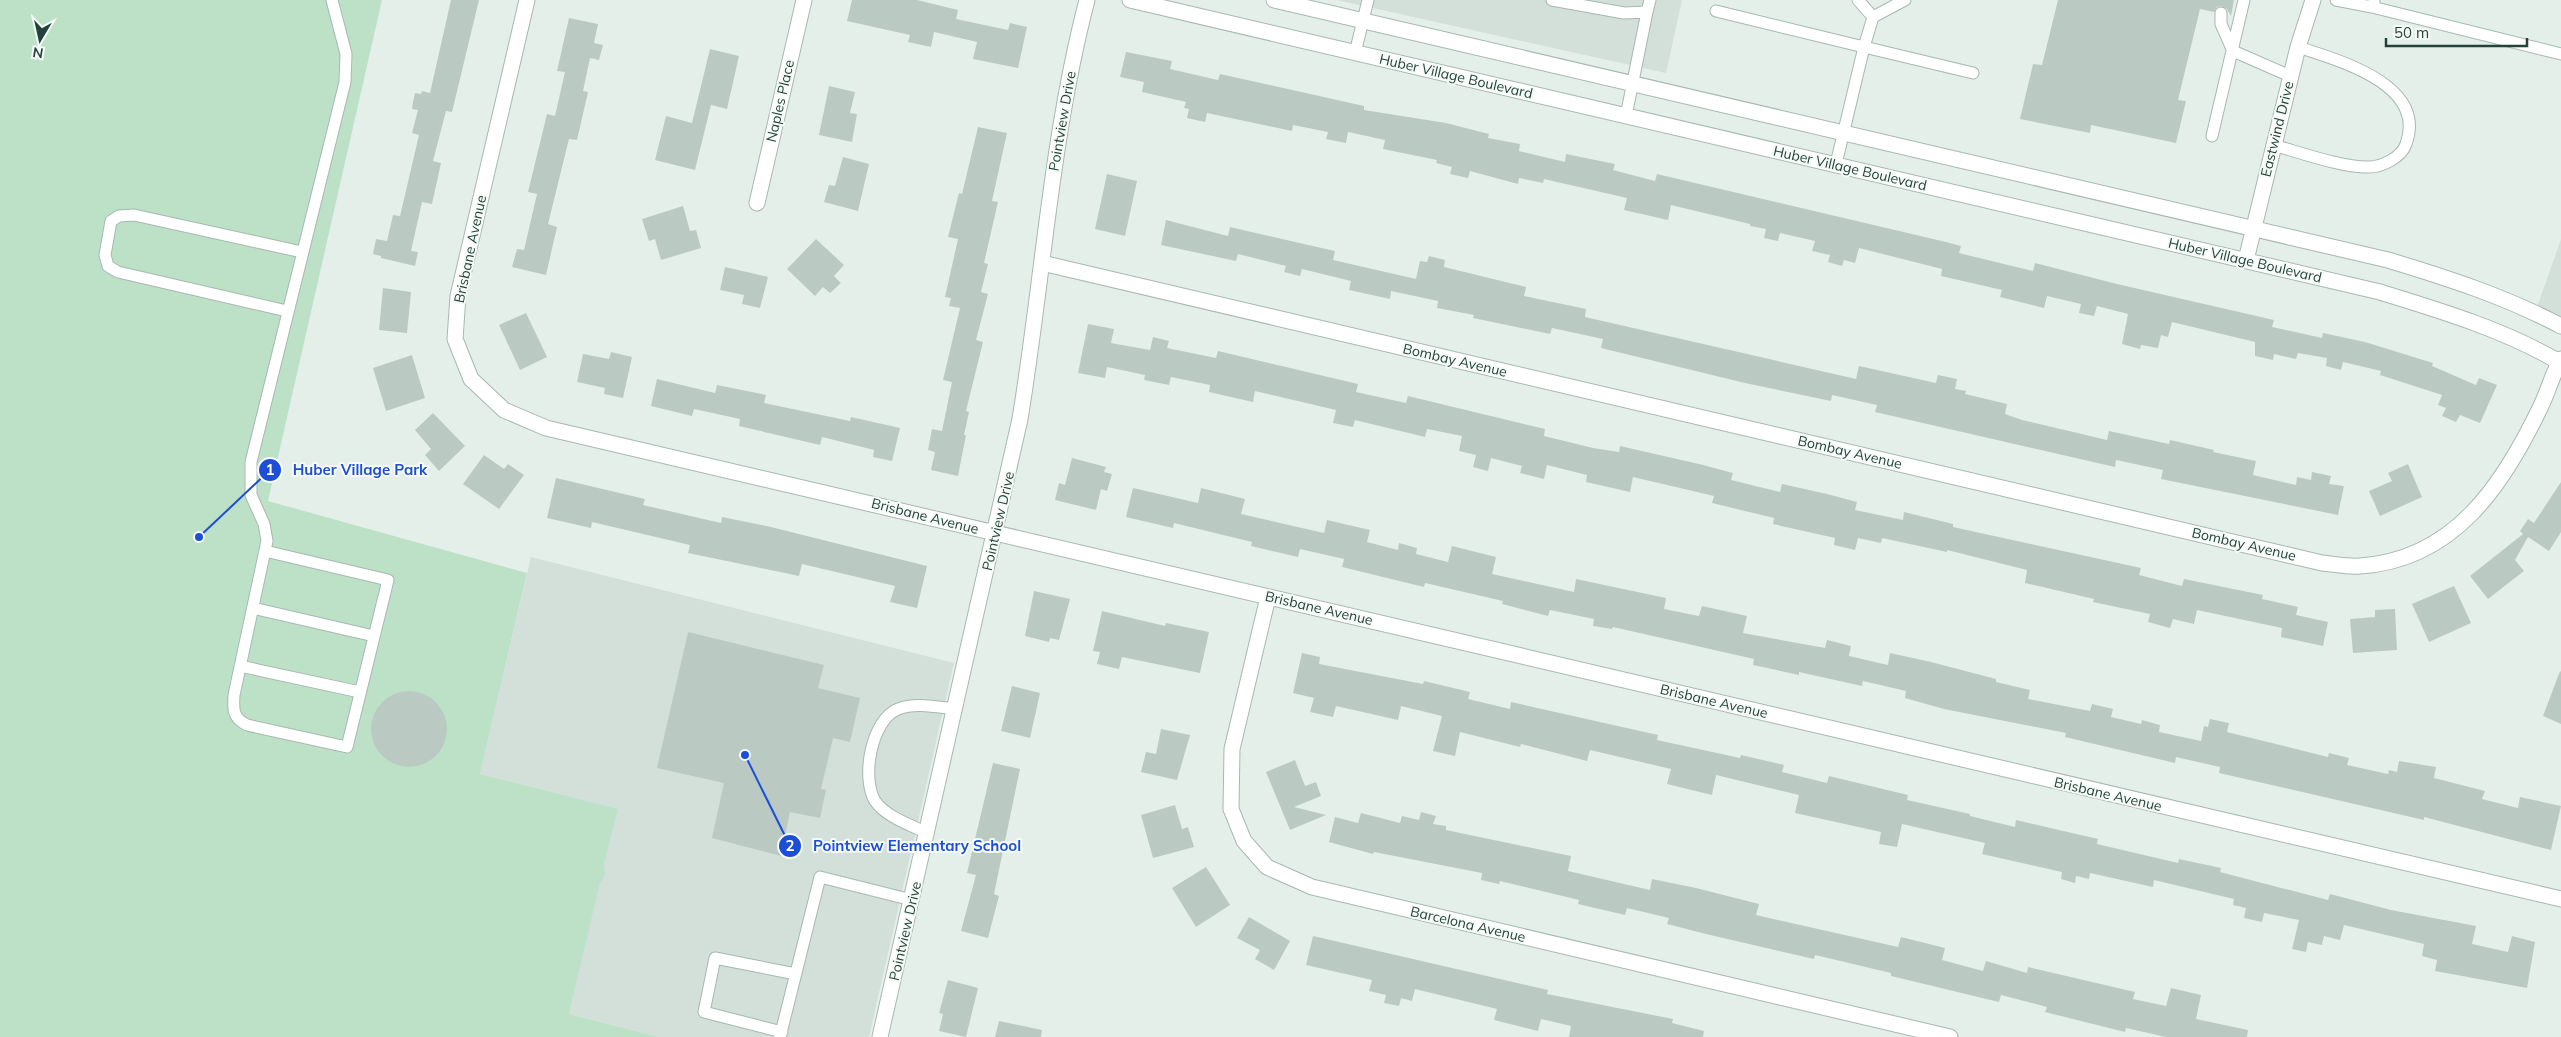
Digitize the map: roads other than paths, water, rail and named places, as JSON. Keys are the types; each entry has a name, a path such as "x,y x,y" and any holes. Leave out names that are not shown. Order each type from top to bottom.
{"street":[{"name":"Brisbane Avenue","path":"527,0 458,296 455,339 470,379 504,410 546,428 2561,899"},
{"name":"Naples Place","path":"757,202 804,0"},
{"name":"Pointview Drive","path":"880,1037 996,534 1020,420 1042,263 1053,165 1066,90 1087,0"},
{"name":"Huber Village Boulevard","path":"1130,0 2380,292 2446,312 2521,342 2560,361"},
{"path":"1274,0 2388,260 2457,281 2535,313 2561,326"},
{"name":"Eastwind Drive","path":"2246,260 2290,76 2313,0"},
{"name":"Bombay Avenue","path":"1042,263 2322,562 2359,566 2398,559 2436,542 2466,521 2486,499 2504,473 2540,408 2560,361"},
{"name":"Barcelona Avenue","path":"1268,597 1232,749 1231,809 1244,841 1267,867 1312,887 1950,1037"}],"lane":[{"path":"265,551 388,580 346,747 246,725 237,720 233,709 240,666 267,541 264,524 251,495 251,462 345,82 346,54 332,0"},
{"path":"1355,53 1368,0"},
{"path":"1552,0 1624,13 1647,12"},
{"path":"1626,116 1650,0"},
{"path":"1858,0 1873,17"},
{"path":"1836,164 1873,17 1905,0"},
{"path":"2212,136 2244,0"},
{"path":"2336,0 2373,3 2561,54"},
{"path":"1716,11 1973,73"},
{"path":"2221,14 2221,24 2232,51 2290,76"},
{"path":"2273,145 2346,164 2369,167 2385,164 2406,146 2409,132 2407,116 2393,90 2376,78 2354,67 2298,47"},
{"path":"287,311 118,272 108,266 105,255 111,221 119,216 134,215 302,252"},
{"path":"253,608 374,636"},
{"path":"240,666 360,692"},
{"path":"927,833 897,819 876,802 868,781 870,755 880,725 897,709 923,705 955,709"},
{"path":"796,974 715,958 704,1012 781,1034 796,974 820,877 912,900"}],"place":[{"name":"Huber Village Park","path":"199,537"},
{"name":"Pointview Elementary School","path":"745,755"}]}
